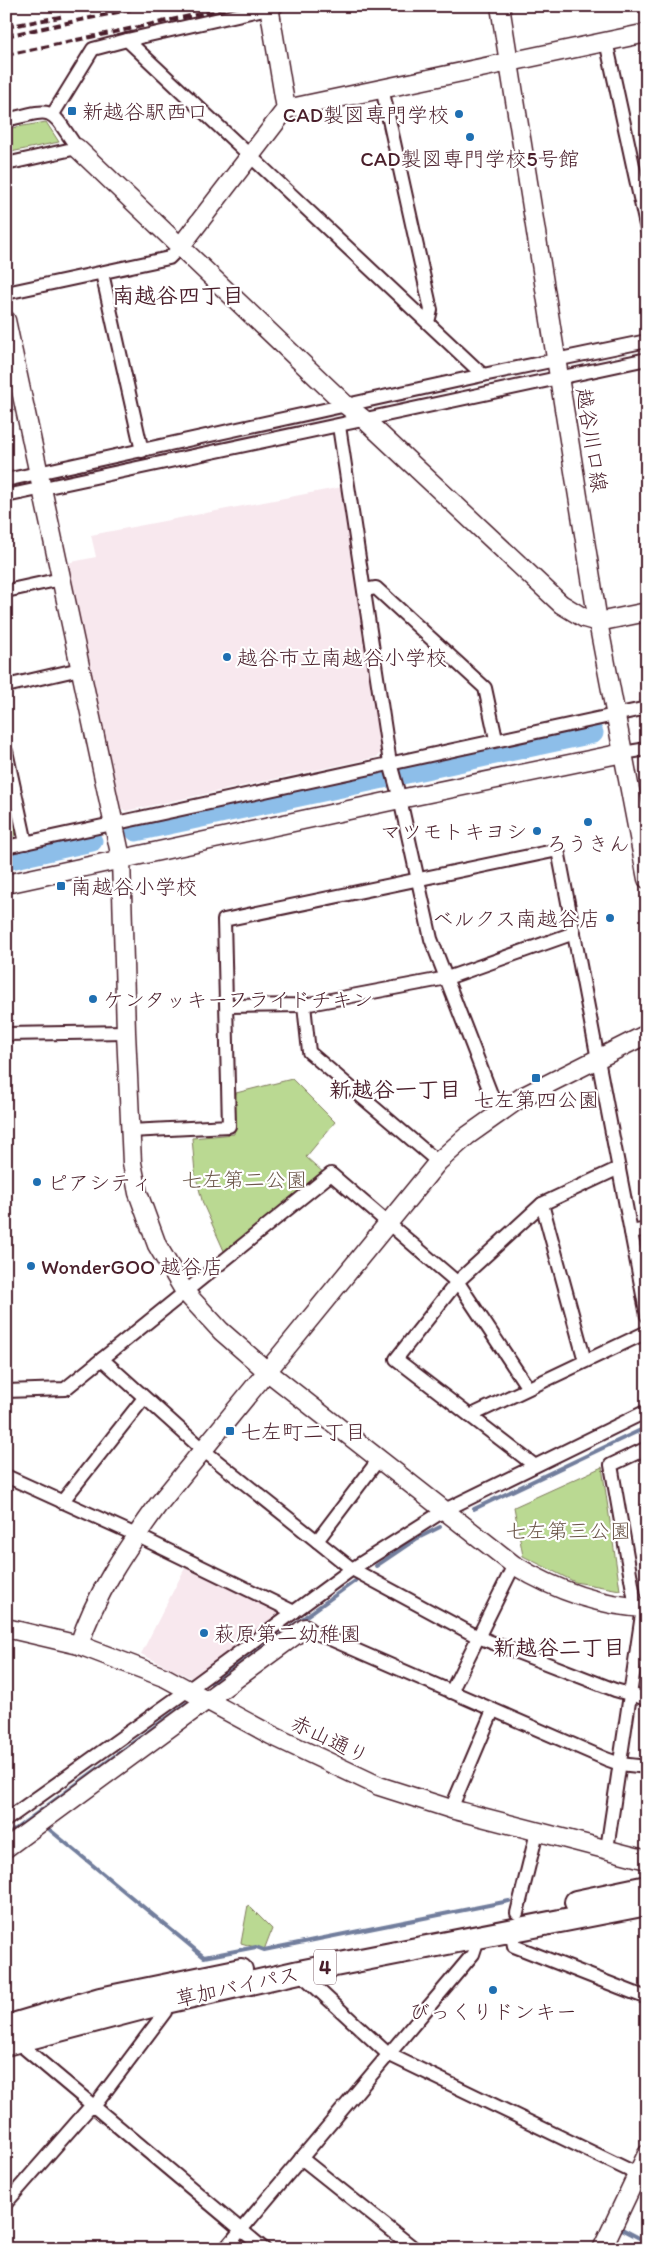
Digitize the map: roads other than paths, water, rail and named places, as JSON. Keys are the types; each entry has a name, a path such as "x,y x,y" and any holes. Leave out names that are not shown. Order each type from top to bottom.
{"highway":[{"name":"草加バイパス","path":"9,2038 299,1972 479,1936 514,1922 647,1887"},
{"name":"草加バイパス","path":"9,2038 100,1999 514,1922 647,1904"}],"street":[{"name":"越谷川口線","path":"500,6 598,622 647,879"},
{"path":"53,114 93,49 272,7 286,109"},
{"path":"6,293 102,274 169,258 180,247 286,109 647,32"},
{"path":"127,40 483,375"},
{"path":"606,41 647,230"},
{"path":"382,88 431,310 428,322"},
{"path":"6,120 43,111 53,114 77,148 347,406 366,420 561,604 584,618 598,622 647,612"},
{"path":"6,164 77,148"},
{"path":"102,274 142,451"},
{"path":"6,320 122,858 126,1032 132,1163 138,1193 157,1245 185,1292 221,1331 268,1372 514,1565 544,1582 589,1600 642,1608"},
{"path":"6,496 41,481 142,451 483,375 647,341"},
{"path":"6,480 41,481 339,426 647,359"},
{"path":"339,426 390,762 400,798 431,939 498,1112"},
{"path":"6,591 61,579"},
{"path":"364,590 376,588 485,688 496,740"},
{"path":"6,686 80,670"},
{"path":"6,847 390,762 647,708"},
{"path":"6,884 400,798 647,748"},
{"path":"6,751 26,843"},
{"path":"130,1131 229,1126 228,1006 224,920 558,850 647,1316"},
{"path":"228,1006 304,1005 447,978 574,933"},
{"path":"304,1005 309,1052 438,1162"},
{"path":"6,1034 126,1032"},
{"path":"80,1645 85,1626 136,1535 438,1162 498,1112 561,1076 647,1034"},
{"path":"534,1465 396,1359 457,1282 542,1204 619,1168"},
{"path":"6,1391 64,1389 330,1174 457,1282 528,1388"},
{"path":"542,1204 585,1362"},
{"path":"631,1232 647,1229"},
{"path":"470,1416 647,1332"},
{"path":"102,1359 203,1450 352,1569 478,1637 630,1695 647,1699"},
{"path":"62,1502 144,1398"},
{"path":"6,1820 188,1690 352,1569 445,1510 647,1411"},
{"path":"607,1849 642,1608 611,1465 647,1448"},
{"path":"317,1541 379,1459"},
{"path":"6,1476 136,1535 294,1612"},
{"path":"451,1692 514,1565"},
{"name":"赤山通り","path":"6,1628 80,1645 166,1678 206,1702 347,1773 379,1786 451,1809 647,1860"},
{"path":"6,1848 305,1628 620,1764 647,1767"},
{"path":"451,1809 493,1710"},
{"path":"537,1832 514,1922 514,1946 647,1998"},
{"path":"225,2249 473,1954 479,1936"},
{"path":"299,1972 388,2054 637,2174"},
{"path":"6,2203 92,2107 165,2012 166,2002"},
{"path":"9,2038 264,2249"},
{"path":"602,2249 647,2154"},
{"path":"302,2158 415,2249"}],"waterway":[{"path":"402,774 593,733"},
{"path":"136,831 388,777"},
{"path":"6,860 92,841"},
{"path":"474,1509 647,1427"},
{"path":"376,1566 416,1539 440,1527"},
{"path":"212,1684 355,1581"},
{"path":"6,1836 187,1703"},
{"path":"50,1830 204,1957 256,1947 264,1950 509,1901"},
{"path":"622,2229 647,2242"}],"railway":[{"path":"6,36 146,6"},
{"path":"6,55 237,6"},
{"path":"6,27 65,16"}],"place":[{"name":"新越谷駅西口","path":"72,111"},
{"name":"CAD製図専門学校","path":"459,114"},
{"name":"CAD製図専門学校5号館","path":"470,137"},
{"name":"越谷市立南越谷小学校","path":"227,657"},
{"name":"ろうきん","path":"588,822"},
{"name":"マツモトキヨシ","path":"537,831"},
{"name":"南越谷小学校","path":"61,886"},
{"name":"ベルクス南越谷店","path":"610,918"},
{"name":"ケンタッキーフライドチキン","path":"93,999"},
{"name":"七左第四公園","path":"536,1078"},
{"name":"ピアシティ","path":"37,1182"},
{"name":"WonderGOO 越谷店","path":"31,1266"},
{"name":"七左町二丁目","path":"230,1431"},
{"name":"萩原第二幼稚園","path":"204,1633"},
{"name":"びっくりドンキー","path":"493,1990"}],"district":[{"name":"南越谷四丁目","path":"178,295"},
{"name":"新越谷一丁目","path":"395,1089"},
{"name":"新越谷二丁目","path":"559,1647"}],"park label":[{"name":"七左第二公園","path":"244,1179"},
{"name":"七左第三公園","path":"568,1530"}]}
